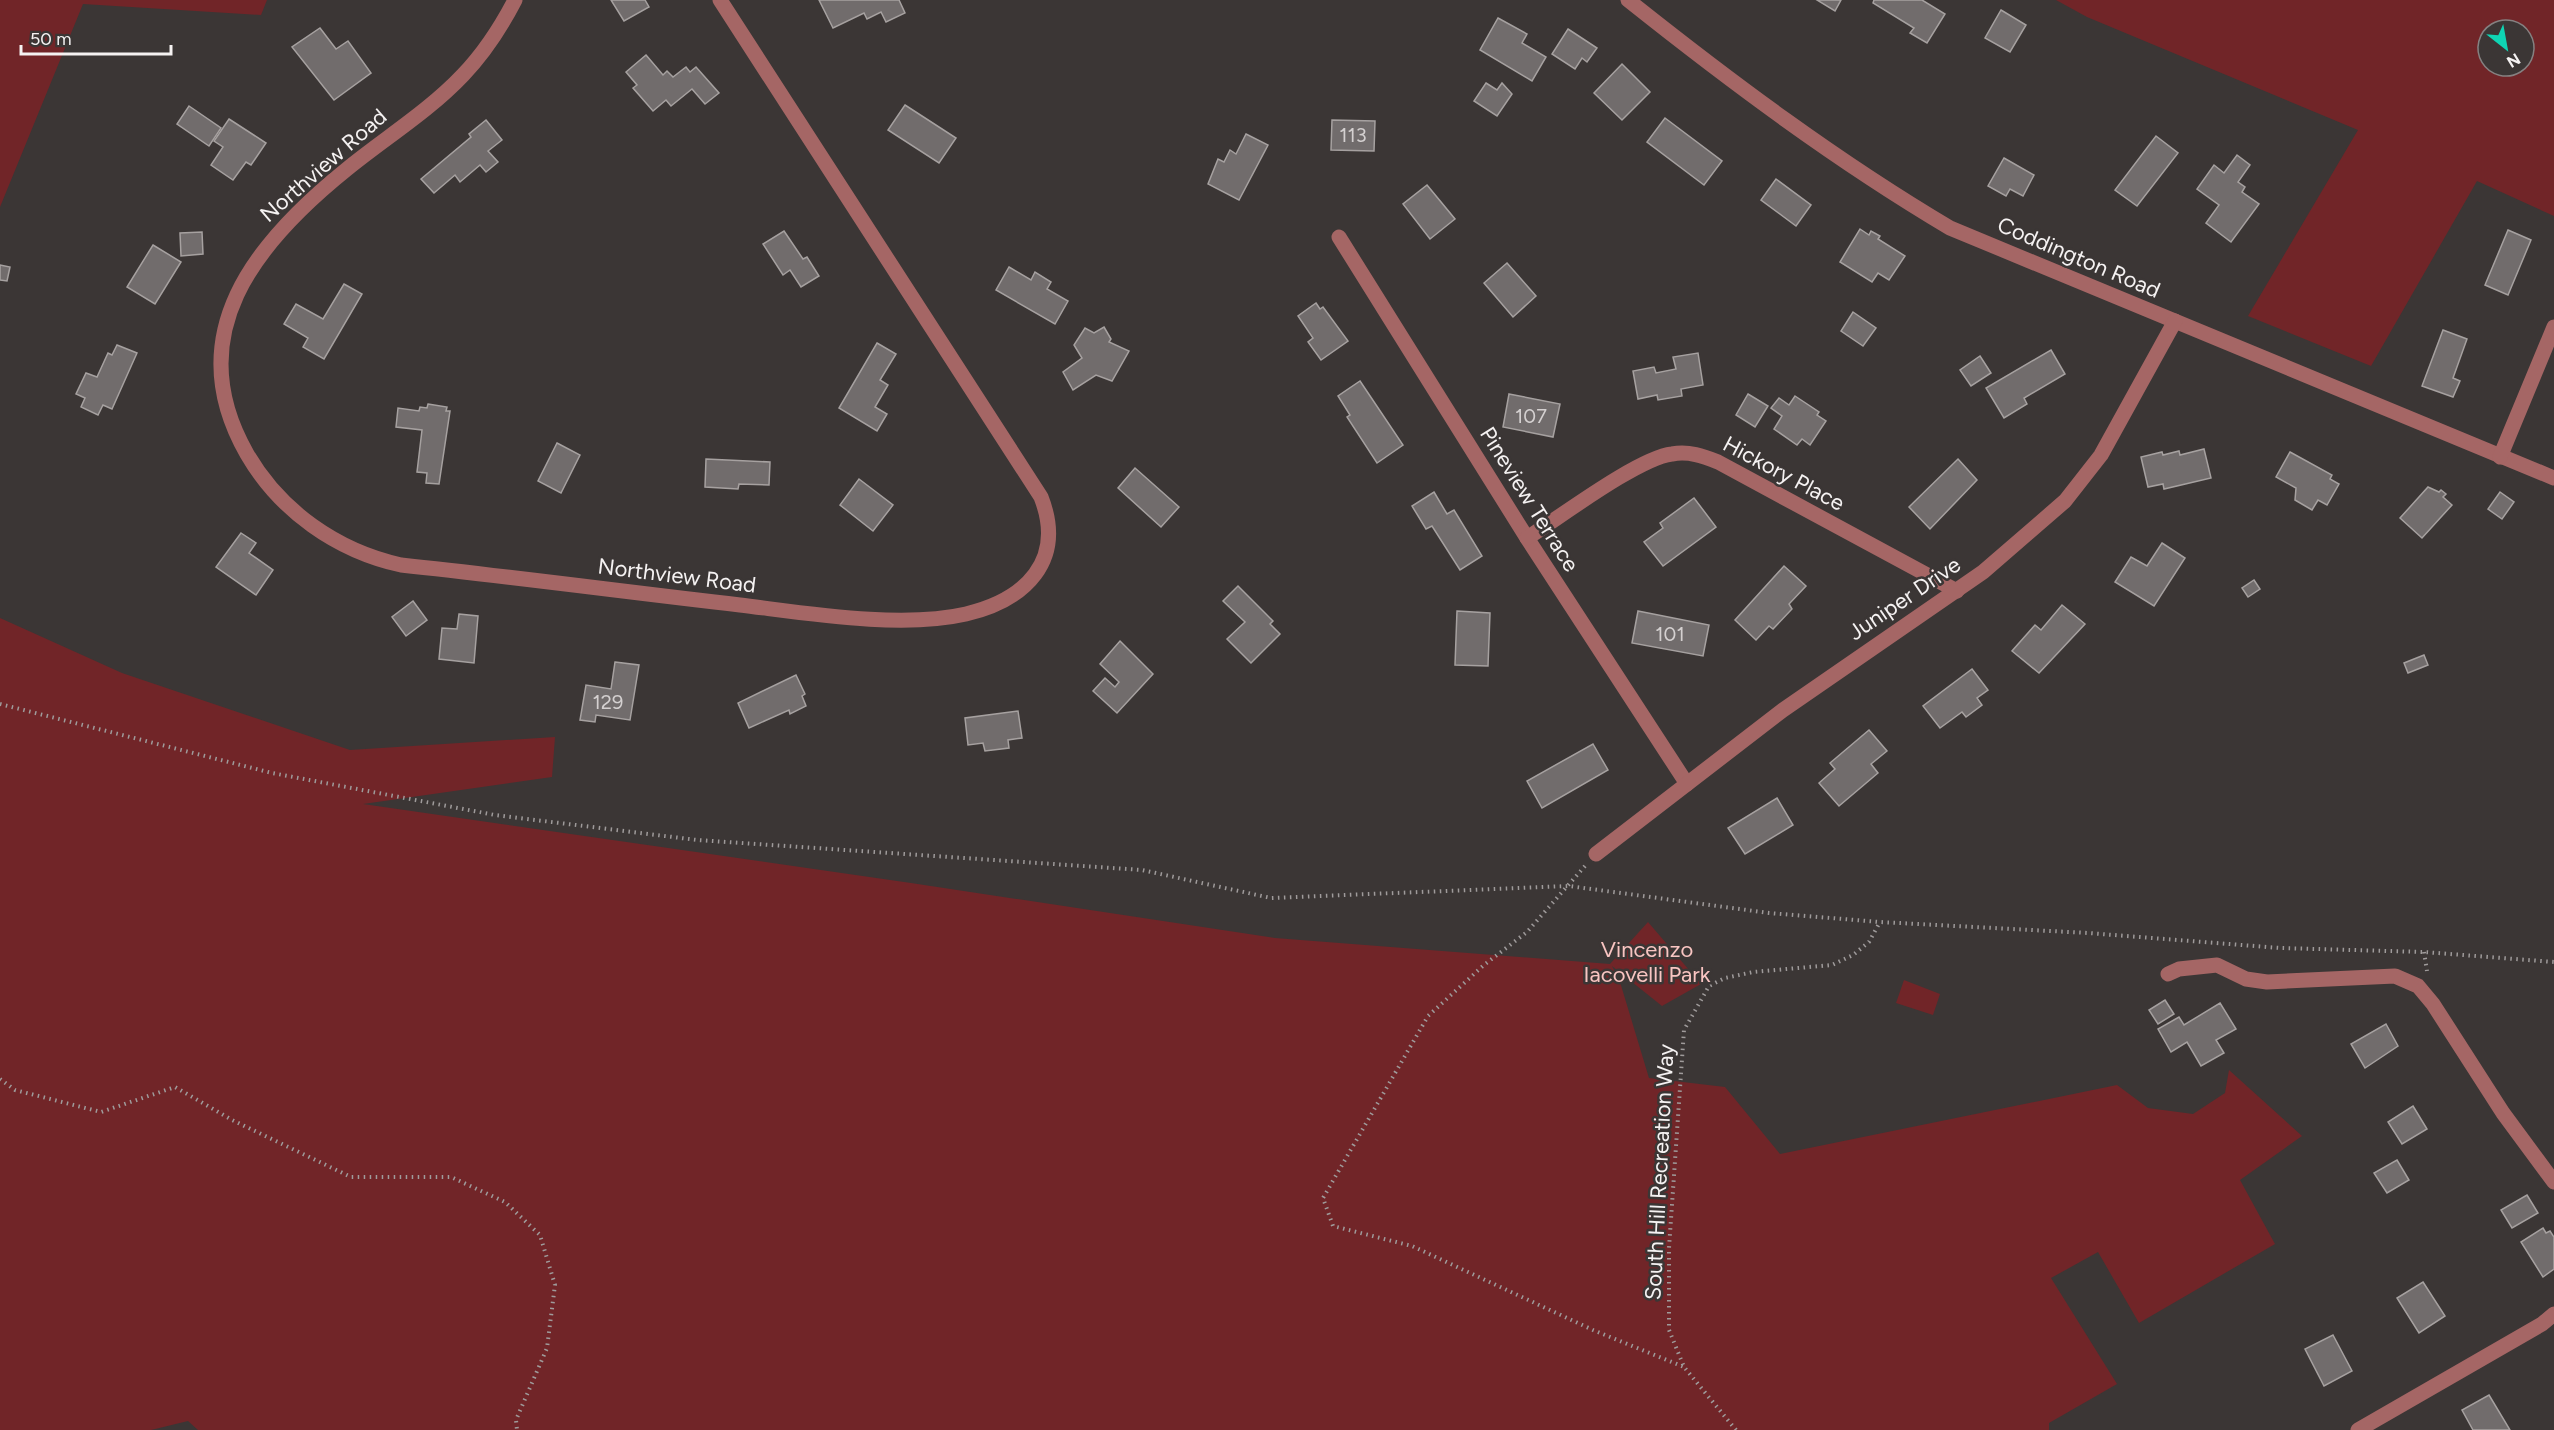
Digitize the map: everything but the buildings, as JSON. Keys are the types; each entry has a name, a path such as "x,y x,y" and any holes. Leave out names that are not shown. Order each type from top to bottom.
{"street":[{"name":"Northview Road","path":"515,0 502,24 464,74 301,208 268,243 237,291 224,324 221,342 221,377 224,398 241,443 267,484 301,518 337,543 382,561 401,565 826,615 932,619 976,611 1014,596 1036,573 1048,544 1048,520 1041,497 720,0"},
{"name":"Coddington Road","path":"1629,0 1693,51 1883,188 1950,228 2554,478"},
{"name":"Pineview Terrace","path":"1339,237 1527,538 1687,784"},
{"name":"Juniper Drive","path":"1596,854 1792,704 1957,591 2032,532 2065,501 2088,474 2117,428 2175,321"},
{"path":"2500,457 2554,327"},
{"name":"Hickory Place","path":"1527,538 1641,465 1670,454 1686,453 1718,462 1957,591"},
{"path":"2168,974 2179,969 2217,965 2246,978 2267,982 2395,976 2418,986 2503,1113 2554,1182"},
{"path":"2358,1430 2542,1324 2554,1314"}],"path":[{"path":"0,704 272,773 495,815 697,840 1142,870 1271,898 1569,886 1769,913 1880,922 2088,933 2280,948 2424,952 2554,962"},
{"path":"1596,854 1527,932 1484,965 1428,1016 1323,1198 1333,1226 1412,1246 1593,1330 1684,1367"},
{"name":"South Hill Recreation Way","path":"1736,1430 1684,1367 1669,1330 1667,1305 1669,1248 1684,1030 1709,986 1725,978 1753,972 1832,965 1853,956 1869,942 1880,922"},
{"path":"0,1079 15,1090 101,1112 175,1087 232,1120 351,1177 451,1177 505,1202 540,1235 555,1285 547,1348 516,1420 517,1430"}],"green space":[{"path":"0,0 267,0 261,15 83,4 0,207"},
{"path":"2056,0 2554,0 2554,216 2477,181 2371,366 2248,316 2358,130 2087,17"},
{"name":"Vincenzo Iacovelli Park","path":"0,618 122,673 350,750 555,737 552,777 363,804 1275,938 1610,964 1648,922 1701,984 1662,1006 1612,966 1620,982 1649,1078 1725,1087 1780,1154 2117,1085 2148,1108 2193,1114 2225,1093 2229,1070 2302,1136 2240,1180 2275,1244 2139,1323 2098,1252 2051,1278 2117,1384 2049,1423 2049,1430 198,1430 188,1421 151,1430 0,1430"},
{"path":"1904,980 1940,994 1933,1015 1896,1003"}]}
